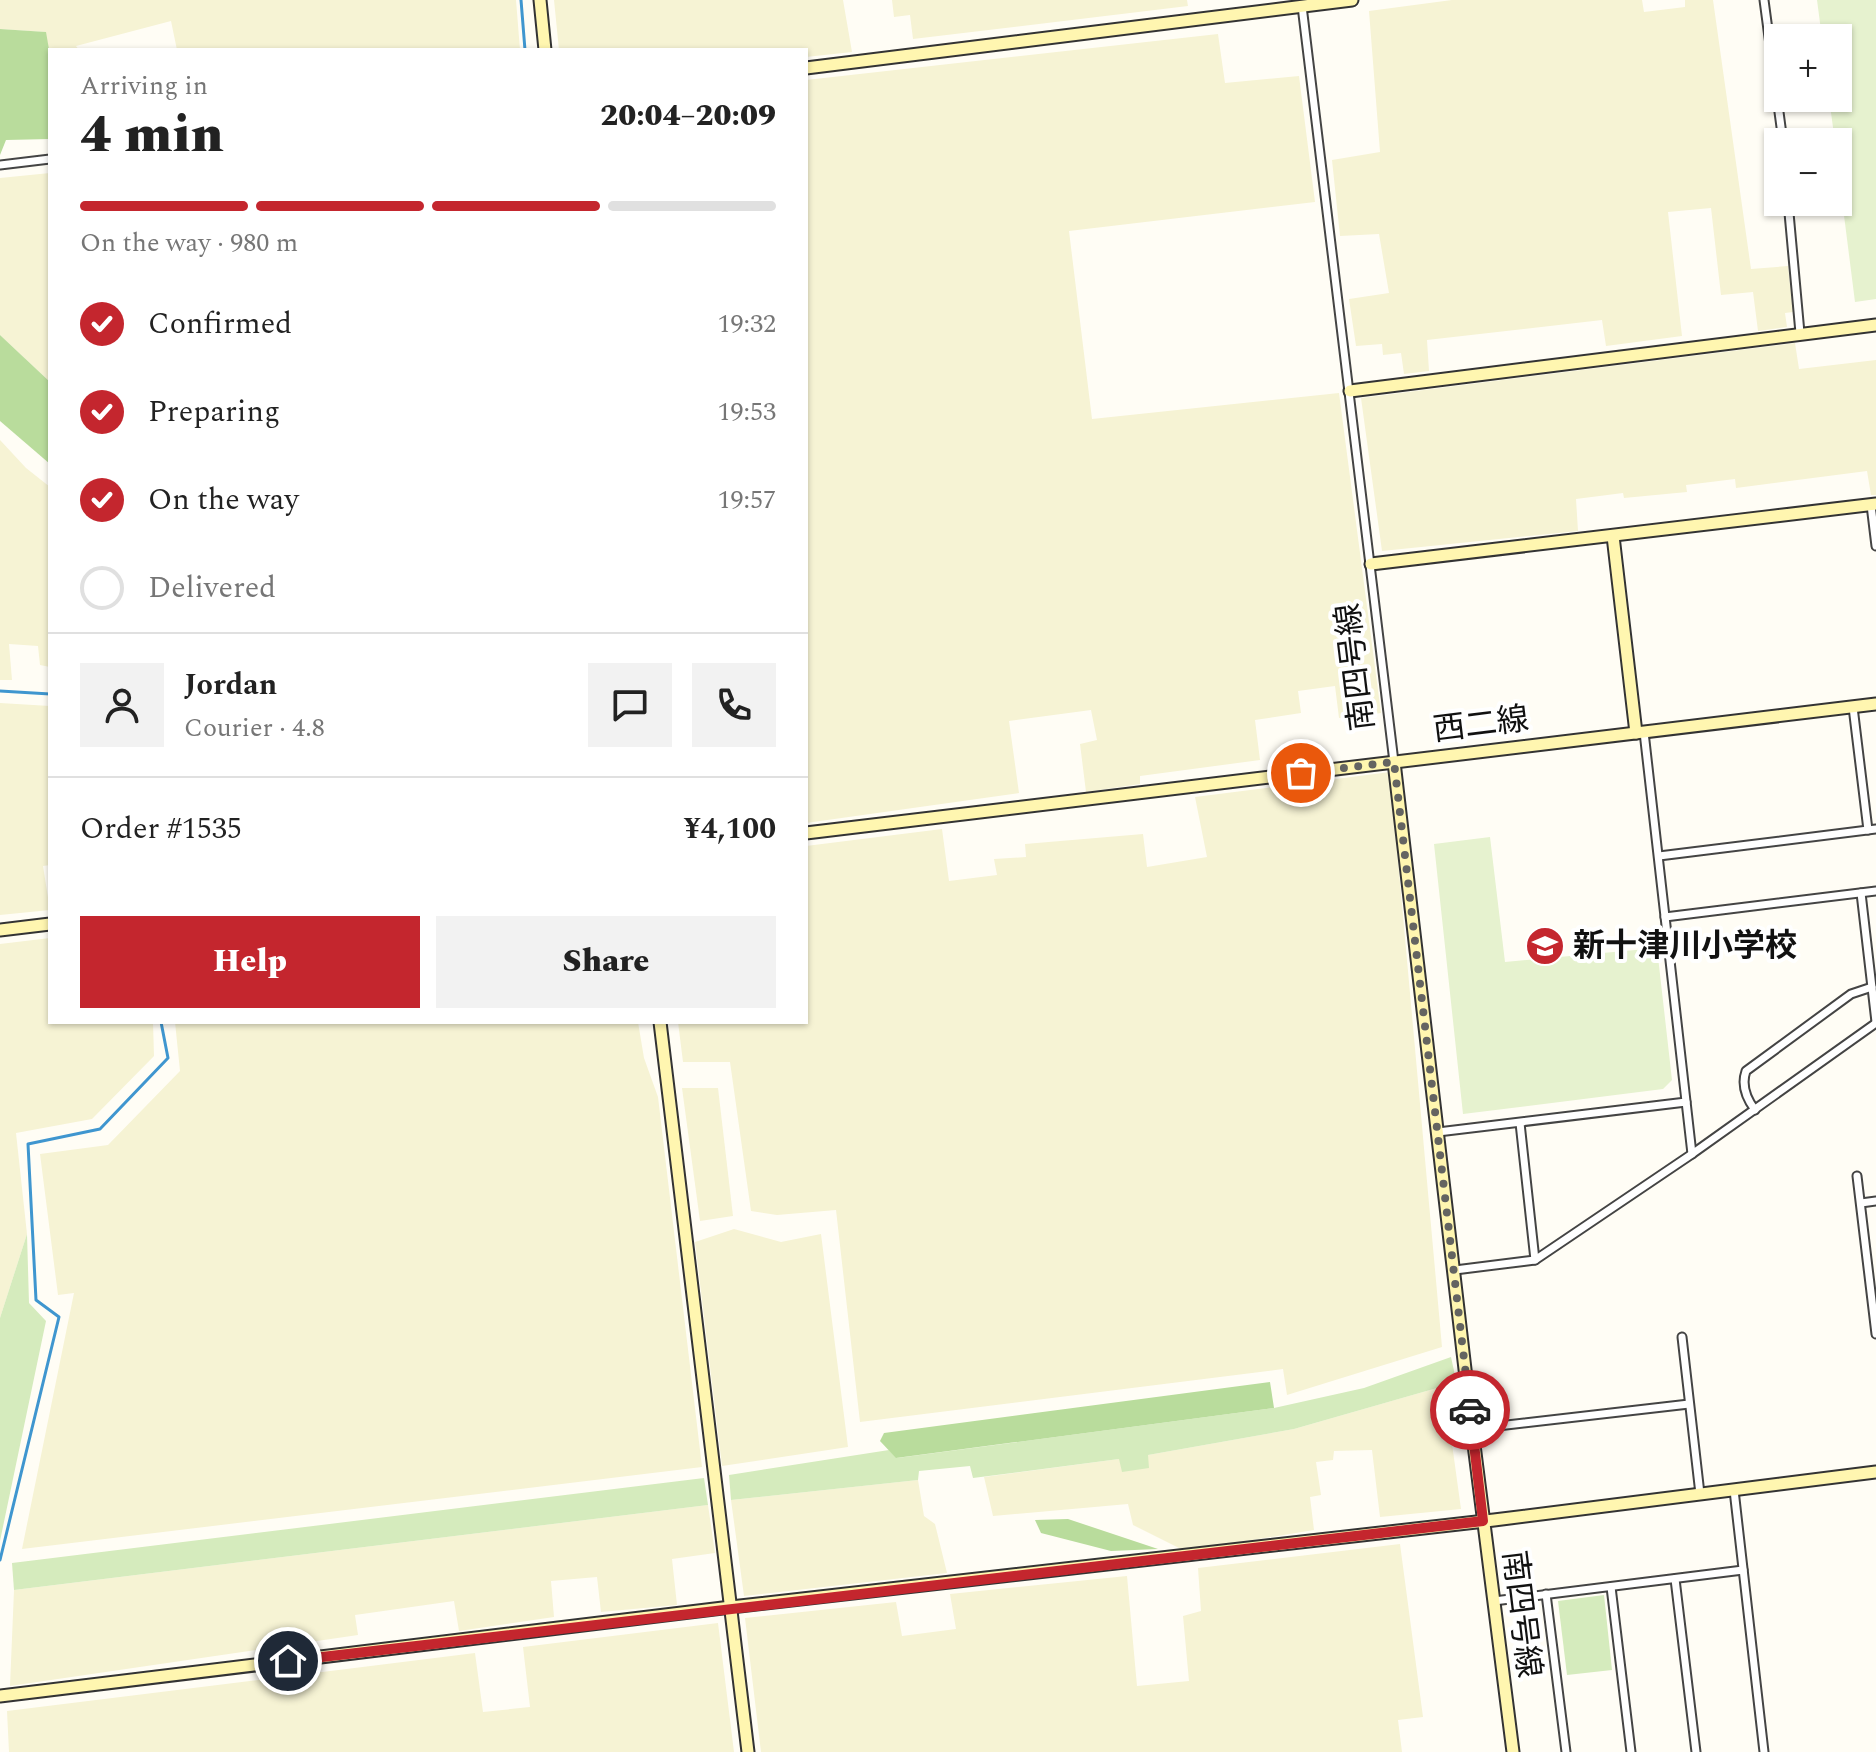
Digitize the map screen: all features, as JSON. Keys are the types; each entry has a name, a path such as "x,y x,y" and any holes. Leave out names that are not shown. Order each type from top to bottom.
{"street":[{"path":"540,0 545,48"},
{"path":"808,68 1352,0"},
{"path":"1764,0 1781,128"},
{"name":"南四号線","path":"1302,6 1513,1752"},
{"path":"0,165 48,159"},
{"path":"1789,216 1800,333"},
{"path":"1350,391 1876,325"},
{"path":"1371,564 1874,505 1876,546"},
{"path":"1613,536 1659,856 1692,1154"},
{"name":"西二線","path":"808,833 1876,704"},
{"path":"1659,856 1872,829 1853,707"},
{"path":"1665,917 1876,891"},
{"path":"1455,1270 1535,1260 1692,1154 1876,1023 1861,893"},
{"path":"0,930 48,924"},
{"path":"1755,1110 1747,1098 1743,1079 1746,1071 1851,994 1872,987"},
{"path":"660,1024 748,1752"},
{"path":"1438,1132 1686,1102"},
{"path":"1520,1123 1535,1260"},
{"path":"1857,1176 1874,1292 1876,1334"},
{"path":"1861,1203 1876,1201"},
{"path":"1682,1337 1700,1494"},
{"path":"1472,1429 1689,1404"},
{"path":"1,1696 1876,1472"},
{"path":"1734,1490 1764,1752"},
{"path":"1494,1601 1743,1570"},
{"path":"1675,1579 1696,1752"},
{"path":"1611,1587 1631,1752"},
{"path":"1546,1594 1566,1752"}],"shaded area":[{"path":"0,0 516,0 520,48 177,48 171,21 76,46 78,48 48,48 45,32 0,29"},
{"path":"554,0 843,0 852,52 808,57 808,48 559,48"},
{"path":"892,0 1187,0 1188,6 913,39 910,15 894,17"},
{"path":"1452,0 1642,0 1644,12 1685,7 1685,0 1713,0 1751,269 1788,266 1793,312 1785,313 1787,327 1758,331 1753,292 1721,295 1711,208 1668,212 1682,336 1606,346 1602,320 1427,340 1429,371 1404,374 1401,353 1383,355 1382,344 1356,346 1349,299 1389,293 1379,234 1340,236 1332,160 1380,152 1369,11"},
{"path":"1218,34 1225,83 1299,76 1315,202 1069,231 1092,419 1339,393 1381,713 1339,718 1335,686 1298,691 1301,713 1255,720 1260,760 1140,776 1140,784 1086,792 1080,744 1097,740 1091,710 1009,721 1019,793 808,823 808,80"},
{"path":"48,173 48,380 0,335 0,178"},
{"path":"1795,343 1799,369 1876,360 1876,495 1871,495 1867,471 1736,488 1735,479 1686,485 1687,492 1624,498 1623,493 1576,499 1578,531 1382,551 1361,398"},
{"path":"0,440 26,468 48,485 48,667 40,665 38,646 9,644 12,680 0,680"},
{"path":"0,703 48,706 48,865 43,866 48,910 0,915"},
{"path":"1390,772 1442,1347 1287,1395 1283,1369 860,1422 836,1210 777,1215 751,1211 730,1062 683,1062 678,1024 808,1024 808,846 942,829 949,881 997,875 994,859 1026,857 1025,844 1143,834 1147,867 1207,857 1195,797"},
{"path":"48,938 48,1024 153,1024 154,1056 92,1119 16,1133 27,1234 0,1318 0,944"},
{"path":"175,1024 638,1024 644,1058 658,1097 702,1467 22,1549 74,1293 58,1295 40,1154 108,1145 180,1071"},
{"path":"682,1088 718,1088 733,1216 700,1221"},
{"path":"734,1229 781,1242 821,1234 848,1447 722,1466 695,1242"},
{"path":"1444,1386 1461,1509 1380,1517 1372,1450 1334,1451 1333,1460 1316,1462 1321,1495 1310,1497 1314,1530 1185,1551 1133,1525 1128,1504 993,1516 984,1477 1119,1459 1148,1468 1148,1455 1294,1429"},
{"path":"918,1480 924,1516 935,1524 947,1573 744,1596 731,1500"},
{"path":"708,1505 715,1553 672,1559 677,1605 601,1612 597,1577 551,1581 554,1617 459,1631 454,1601 355,1615 358,1635 10,1686 14,1590"},
{"path":"1400,1544 1423,1717 1398,1720 1402,1752 761,1752 745,1618 896,1602 902,1636 956,1629 950,1594 1127,1576 1137,1686 1189,1681 1183,1616 1201,1611 1198,1568"},
{"path":"718,1623 734,1752 9,1752 7,1711 475,1653 483,1712 530,1707 523,1647"}],"green space":[{"path":"1817,0 1876,0 1876,299 1855,302 1844,216 1852,216 1852,128 1833,128 1831,112 1852,112 1852,24 1820,24"},
{"path":"0,29 46,32 49,48 48,139 6,140 0,155"},
{"path":"0,335 48,380 48,462 0,421"},
{"path":"1490,837 1505,962 1657,948 1672,1080 1663,1089 1463,1114 1434,844"},
{"path":"27,1234 29,1303 46,1321 0,1541 0,1318"},
{"path":"1451,1357 1456,1380 1444,1386 1294,1429 1148,1455 1149,1468 1122,1472 1119,1459 973,1478 970,1466 919,1471 918,1480 731,1500 729,1475 889,1450 897,1458 1274,1408 1364,1388"},
{"path":"1270,1382 1274,1408 896,1458 880,1441 884,1433"},
{"path":"704,1478 708,1505 14,1590 12,1563"},
{"path":"1068,1519 1158,1549 1111,1551 1041,1533 1035,1520"},
{"path":"1604,1595 1612,1670 1567,1675 1558,1601"}],"waterway":[{"path":"521,0 525,48"},
{"path":"0,691 48,694"},
{"path":"0,1560 59,1317 36,1300 28,1144 100,1129 168,1058 161,1024"}],"way so far":[{"path":"1301,773 1394,762 1470,1410"}],"place":[{"name":"新十津川小学校","path":"1545,946"}],"route":[{"path":"288,1661 1483,1521 1470,1410"}]}
